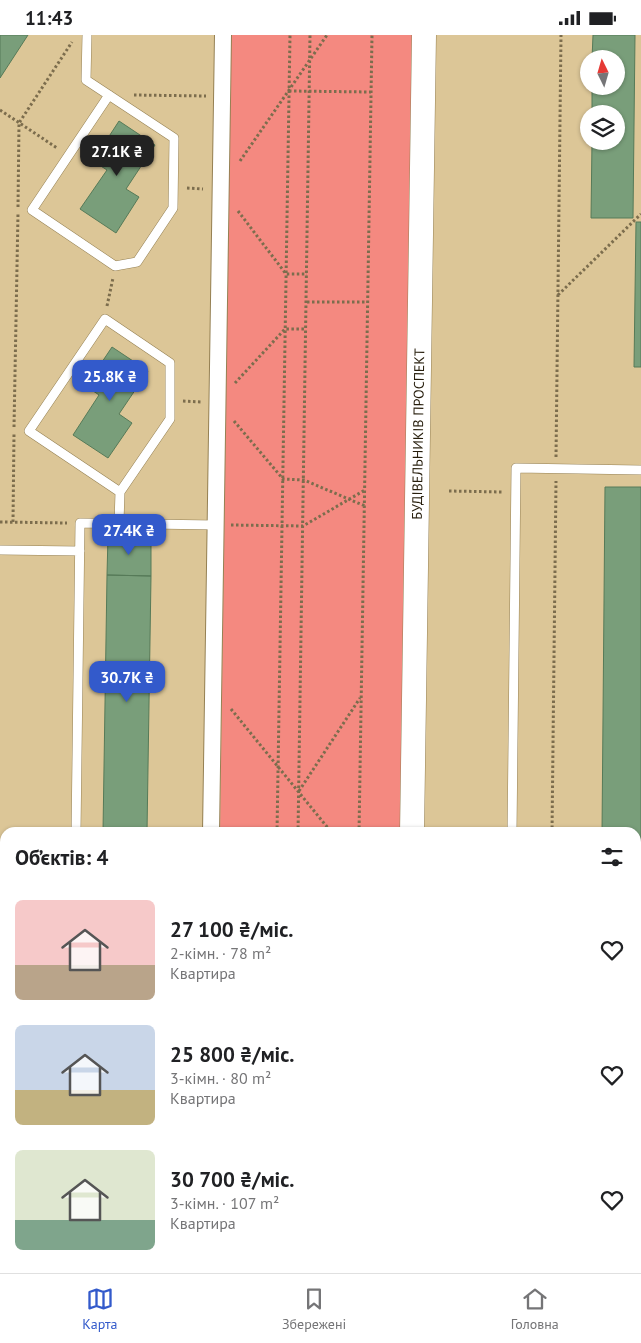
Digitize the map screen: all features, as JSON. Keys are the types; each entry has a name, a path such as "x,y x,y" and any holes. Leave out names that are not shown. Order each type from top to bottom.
{"main road":[{"name":"БУДІВЕЛЬНИКІВ ПРОСПЕКТ","path":"412,827 424,35"}],"street":[{"path":"211,827 223,35"}],"lane":[{"path":"87,35 86,80 109,95 174,138 173,208 137,262 115,266 32,210 109,95"},
{"path":"119,523 120,492 170,419 170,363 104,319 29,431 120,492"},
{"path":"512,827 516,468 641,470"},
{"path":"76,827 80,523 216,525"},
{"path":"0,550 80,551"}],"path":[{"path":"13,522 19,123 77,35"},
{"path":"278,827 290,35"},
{"path":"298,827 310,35"},
{"path":"221,189 327,35"},
{"path":"360,827 372,35"},
{"path":"552,827 561,35"},
{"path":"289,91 371,92"},
{"path":"109,95 206,96"},
{"path":"0,111 68,156"},
{"path":"173,188 221,189"},
{"path":"221,189 286,274"},
{"path":"558,295 641,214"},
{"path":"104,319 115,266"},
{"path":"286,274 307,274"},
{"path":"306,301 368,302"},
{"path":"218,402 285,329 306,329"},
{"path":"170,401 218,402 283,479 304,480 365,506"},
{"path":"216,525 303,526 365,490"},
{"path":"449,491 516,492"},
{"path":"0,522 80,523"},
{"path":"214,687 327,827"},
{"path":"299,792 362,696"}],"shaded area":[{"path":"231,35 413,35 402,827 220,827"}],"building":[{"path":"0,35 28,35 0,78"},
{"path":"593,35 635,35 633,218 591,218 592,150 625,150 625,105 592,105 592,95 625,95 625,50 592,50"},
{"path":"119,121 155,145 126,189 139,197 116,233 80,209 107,170 93,161"},
{"path":"636,222 641,222 641,367 634,367"},
{"path":"112,347 148,371 119,414 132,423 108,458 73,435 99,395 86,386"},
{"path":"605,487 641,487 641,827 602,827"},
{"path":"108,536 151,536 151,576 107,575"},
{"path":"107,575 151,576 147,827 103,827"}]}
